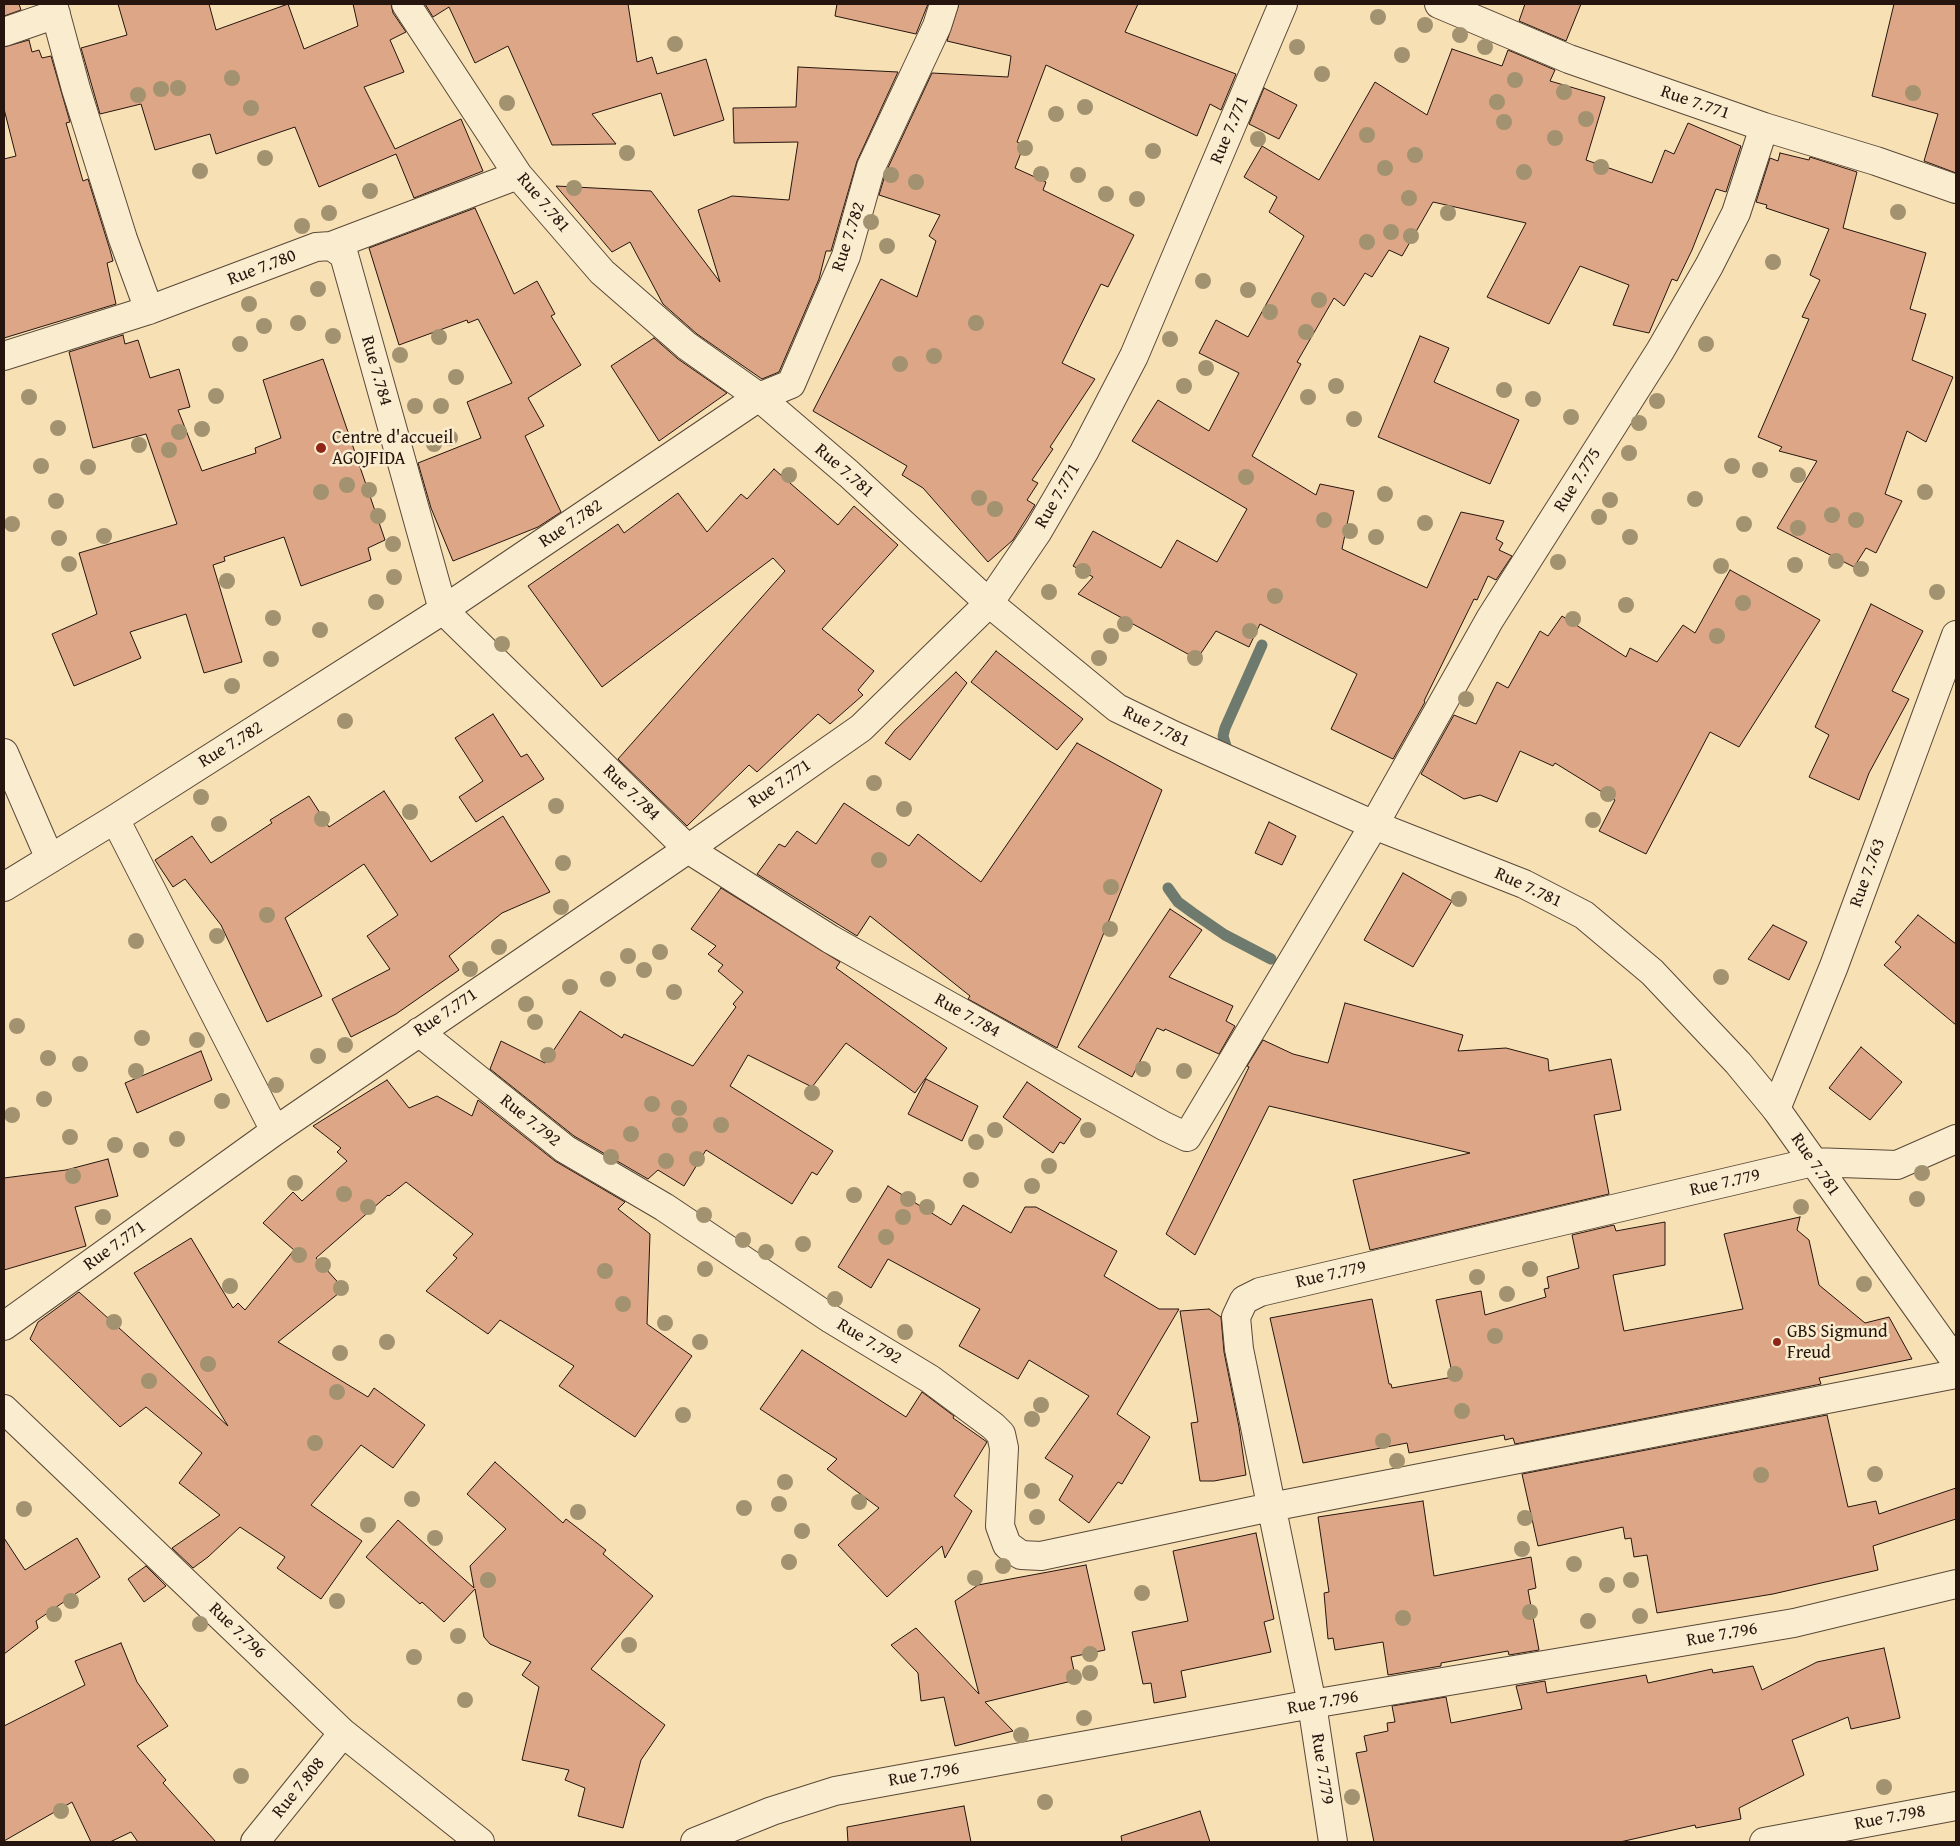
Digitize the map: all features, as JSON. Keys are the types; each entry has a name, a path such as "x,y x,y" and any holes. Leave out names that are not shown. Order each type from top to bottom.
{"street":[{"name":"Rue 7.781","path":"406,4 518,175 602,272 687,346 759,398 849,474 989,603 1117,708 1374,825 1524,884 1584,914 1652,972 1738,1063 1776,1109 1956,1362"},
{"name":"Rue 7.782","path":"4,887 443,610 759,398 791,384 846,256 871,167 937,26 944,4"},
{"name":"Rue 7.771","path":"4,1326 275,1131 688,849 861,728 989,603 1038,531 1084,452 1134,356 1283,4"},
{"name":"Rue 7.771","path":"1439,4 1569,59 1764,127 1876,161 1956,189"},
{"path":"4,32 55,9 76,89 123,240 149,310"},
{"name":"Rue 7.775","path":"1164,1126 1187,1137 1374,825 1490,619 1660,351 1709,266 1736,213 1764,127"},
{"name":"Rue 7.780","path":"4,356 149,310 316,247 338,251 518,175"},
{"name":"Rue 7.784","path":"338,251 443,610 688,849 830,939 1164,1126"},
{"name":"Rue 7.763","path":"1776,1109 1834,966 1956,635"},
{"path":"4,753 50,859"},
{"path":"115,818 275,1131"},
{"name":"Rue 7.792","path":"419,1032 565,1149 664,1207 831,1319 930,1379 993,1426 1001,1434 1004,1448 1000,1526 1007,1545 1021,1555 1041,1556 1271,1507 1956,1374"},
{"name":"Rue 7.779","path":"1333,1842 1312,1704 1239,1349 1236,1317 1244,1300 1260,1292 1813,1162 1897,1165 1956,1139"},
{"name":"Rue 7.796","path":"4,1409 343,1733 480,1842"},
{"name":"Rue 7.796","path":"695,1842 772,1811 835,1791 1312,1704 1794,1623 1956,1584"},
{"name":"Rue 7.808","path":"255,1842 343,1733"},
{"name":"Rue 7.798","path":"1764,1842 1956,1806"}],"building":[{"path":"4,4 19,4 21,10 4,16"},
{"path":"118,4 209,4 216,30 288,4 304,49 358,26 353,4 391,4 393,13 406,32 390,40 404,72 364,87 395,149 461,119 483,171 414,198 396,154 319,187 295,127 216,154 210,134 155,150 141,104 100,114 81,48 127,35"},
{"path":"425,4 628,4 637,62 652,57 657,74 706,59 724,120 674,136 661,93 592,114 616,144 552,145 508,46 475,63 449,7 433,17"},
{"path":"837,4 928,4 916,34 835,16"},
{"path":"959,4 1138,4 1125,32 1236,74 1221,110 1210,104 1197,136 1046,65 1017,142 1024,145 1015,168 1046,182 1043,190 1134,235 1108,287 1101,284 1062,363 1095,379 1050,447 1053,449 1032,480 1038,483 1027,500 1035,505 1013,540 988,562 923,488 902,475 907,466 813,411 881,279 917,297 936,241 929,236 940,215 879,195 886,172 932,73 1008,77 1011,56 947,41"},
{"path":"1525,4 1581,4 1566,41 1519,21"},
{"path":"1894,4 1956,4 1956,173 1924,161 1938,114 1872,96"},
{"path":"29,40 32,52 39,50 42,58 51,56 70,122 66,123 83,181 88,179 113,261 107,263 116,304 4,338 4,159 16,156 4,109 4,47"},
{"path":"1452,49 1502,66 1508,50 1555,70 1550,81 1605,97 1586,160 1652,183 1665,150 1674,154 1688,123 1741,146 1726,192 1716,189 1692,250 1677,281 1672,279 1649,333 1613,325 1629,285 1580,266 1549,324 1487,297 1526,223 1433,202 1402,256 1389,250 1372,277 1365,273 1344,306 1334,298 1297,362 1301,364 1252,456 1316,495 1320,484 1354,491 1342,549 1427,588 1461,512 1504,521 1496,539 1503,543 1499,550 1512,556 1496,580 1488,576 1477,600 1474,599 1425,702 1393,759 1331,729 1357,674 1260,624 1249,647 1216,631 1197,659 1078,594 1093,577 1073,566 1093,531 1161,568 1177,540 1217,562 1247,509 1132,441 1158,400 1209,431 1239,373 1199,353 1216,320 1248,337 1304,236 1269,212 1277,197 1244,177 1262,146 1319,180 1375,82 1427,115"},
{"path":"798,67 898,72 857,161 831,251 826,251 819,279 779,372 762,379 697,334 663,304 630,242 612,252 556,186 651,191 720,282 698,210 732,196 789,200 798,142 734,143 733,108 796,107"},
{"path":"1264,88 1297,105 1279,139 1249,124"},
{"path":"1780,153 1809,160 1810,157 1857,172 1843,228 1926,253 1910,309 1926,314 1912,360 1953,377 1926,442 1907,431 1885,494 1902,501 1876,553 1866,548 1854,567 1777,528 1817,461 1779,451 1782,447 1758,437 1809,319 1802,317 1820,280 1810,275 1829,229 1766,208 1767,205 1756,202 1770,158 1778,161"},
{"path":"475,208 514,294 537,281 555,314 551,316 581,365 528,398 544,426 525,436 561,512 538,527 453,561 431,508 418,463 481,438 467,402 512,383 478,319 468,323 467,320 399,345 369,248"},
{"path":"123,335 125,344 138,340 150,378 179,369 190,407 178,410 202,471 256,453 255,448 281,438 263,380 323,359 385,540 368,548 371,560 301,586 284,537 224,557 225,561 213,565 242,662 204,673 186,614 130,632 141,658 74,686 52,634 97,614 79,553 177,524 146,434 93,448 69,352"},
{"path":"1420,336 1449,348 1434,382 1519,420 1490,484 1378,437"},
{"path":"654,338 678,359 727,393 659,441 611,366"},
{"path":"774,469 838,525 854,506 898,545 822,629 874,671 858,690 863,695 830,724 818,714 757,772 749,765 687,826 618,759 785,571 773,558 602,687 528,586 618,524 624,533 678,493 707,532 741,494 747,499"},
{"path":"1730,570 1820,620 1739,747 1710,732 1646,854 1599,831 1615,800 1555,763 1553,766 1520,751 1497,802 1480,795 1464,799 1421,774 1454,715 1476,724 1497,682 1508,688 1540,631 1548,636 1562,616 1626,657 1630,648 1657,662 1683,625 1695,633"},
{"path":"1871,604 1923,631 1892,691 1909,699 1869,773 1859,800 1809,777 1829,735 1815,727"},
{"path":"996,651 1083,719 1057,750 971,682"},
{"path":"956,672 967,683 910,760 885,743 895,730"},
{"path":"493,714 521,757 527,754 544,779 476,822 459,797 483,781 455,738"},
{"path":"1077,743 1162,790 1057,1048 968,999 970,996 870,916 857,936 757,874 779,844 785,847 797,831 816,844 844,803 909,846 918,834 981,882"},
{"path":"384,791 431,862 503,816 550,892 502,913 449,956 459,970 396,1014 351,1037 332,999 390,969 367,936 398,915 364,864 285,918 322,996 267,1022 221,925 185,879 173,887 155,860 192,836 211,863 272,823 270,820 309,796 329,827"},
{"path":"1269,822 1296,836 1282,865 1255,853"},
{"path":"1403,873 1452,901 1413,967 1364,940"},
{"path":"721,888 840,962 836,968 947,1048 915,1093 846,1043 812,1087 748,1055 730,1086 833,1151 817,1175 812,1172 792,1204 706,1150 684,1186 658,1170 648,1179 574,1136 490,1069 501,1041 545,1063 580,1011 622,1038 624,1034 693,1066 736,1007 733,1004 743,992 718,971 723,965 708,954 716,946 691,929"},
{"path":"1170,909 1202,930 1169,977 1233,1006 1226,1021 1235,1026 1219,1054 1165,1029 1164,1031 1157,1028 1132,1077 1078,1047"},
{"path":"1918,915 1956,944 1956,1025 1884,965 1901,947 1895,942"},
{"path":"1773,925 1807,942 1789,980 1748,959"},
{"path":"1345,1003 1463,1035 1458,1051 1506,1048 1548,1059 1549,1071 1611,1059 1621,1110 1594,1115 1609,1194 1370,1250 1353,1180 1470,1153 1269,1106 1195,1255 1166,1234 1249,1067 1247,1066 1263,1040 1293,1054 1328,1063"},
{"path":"1861,1047 1902,1082 1870,1120 1829,1088"},
{"path":"201,1051 212,1080 137,1113 125,1083"},
{"path":"926,1079 978,1106 962,1141 908,1114"},
{"path":"387,1080 409,1108 437,1096 472,1116 478,1100 555,1161 625,1202 618,1209 650,1234 647,1324 692,1356 635,1437 559,1386 574,1366 500,1320 488,1334 426,1291 457,1258 453,1255 473,1234 406,1182 388,1195 316,1258 344,1289 278,1342 368,1397 374,1388 425,1425 393,1468 361,1445 311,1505 362,1541 321,1599 277,1568 285,1557 240,1527 208,1557 193,1568 172,1548 220,1515 179,1483 202,1453 146,1407 120,1427 30,1339 38,1322 79,1292 228,1426 134,1273 191,1238 233,1308 238,1303 245,1310 294,1250 263,1223 293,1192 302,1201 347,1161 337,1152 341,1148 313,1126"},
{"path":"1027,1082 1081,1119 1064,1144 1060,1142 1053,1153 1003,1117"},
{"path":"108,1159 118,1196 75,1207 86,1246 4,1270 4,1178 66,1170"},
{"path":"888,1186 951,1225 963,1205 1011,1233 1025,1207 1036,1207 1117,1251 1104,1276 1159,1309 1179,1309 1117,1414 1150,1437 1122,1484 1118,1482 1089,1523 1059,1500 1073,1476 1045,1458 1089,1396 1029,1360 1018,1379 959,1346 980,1309 888,1259 871,1288 838,1267"},
{"path":"1800,1217 1797,1230 1809,1240 1819,1285 1865,1323 1889,1317 1912,1359 1819,1378 1821,1384 1515,1444 1513,1438 1505,1440 1504,1435 1409,1453 1407,1443 1303,1463 1270,1318 1372,1299 1389,1384 1391,1384 1392,1388 1453,1377 1436,1300 1481,1291 1485,1315 1546,1297 1544,1289 1549,1288 1547,1277 1579,1268 1572,1235 1614,1225 1616,1231 1665,1222 1665,1265 1613,1275 1624,1331 1743,1309 1724,1234"},
{"path":"1209,1309 1221,1317 1224,1352 1239,1427 1246,1475 1214,1481 1200,1481 1191,1423 1198,1422 1180,1311"},
{"path":"802,1350 906,1417 922,1392 954,1416 953,1418 987,1442 954,1496 972,1511 945,1558 942,1546 887,1597 838,1545 879,1508 827,1469 837,1459 760,1409"},
{"path":"1827,1415 1848,1507 1876,1501 1879,1514 1956,1488 1956,1519 1873,1546 1878,1570 1773,1594 1657,1613 1647,1555 1634,1557 1631,1538 1625,1539 1623,1527 1538,1546 1522,1474"},
{"path":"495,1462 563,1523 566,1519 606,1550 603,1554 653,1596 591,1669 665,1725 641,1760 623,1828 578,1816 585,1788 565,1780 569,1770 522,1760 539,1687 522,1675 531,1662 490,1644 484,1637 475,1589 444,1622 422,1602 420,1604 366,1557 398,1520 474,1588 470,1566 506,1529 467,1494"},
{"path":"1423,1501 1434,1576 1531,1557 1536,1588 1528,1590 1539,1650 1509,1655 1508,1651 1441,1663 1441,1666 1388,1675 1383,1642 1335,1650 1333,1638 1328,1639 1324,1593 1329,1592 1318,1517"},
{"path":"1256,1533 1274,1619 1264,1622 1271,1652 1181,1671 1186,1697 1154,1703 1151,1683 1143,1684 1132,1632 1188,1621 1173,1551"},
{"path":"4,1538 25,1570 77,1538 100,1577 36,1621 38,1628 4,1654"},
{"path":"1086,1565 1105,1650 1071,1657 1076,1680 985,1702 1013,1731 955,1746 944,1697 921,1701 918,1673 891,1645 916,1628 979,1694 955,1601 978,1585"},
{"path":"146,1566 166,1586 144,1602 128,1579"},
{"path":"121,1643 137,1682 168,1726 137,1746 166,1780 163,1783 216,1842 138,1842 131,1832 110,1842 91,1842 72,1802 4,1841 4,1726 85,1685 75,1661"},
{"path":"1884,1648 1900,1718 1851,1729 1848,1717 1792,1740 1804,1775 1739,1808 1741,1819 1696,1828 1695,1825 1620,1842 1374,1842 1356,1753 1367,1751 1364,1736 1388,1731 1387,1723 1395,1722 1392,1706 1446,1697 1451,1723 1522,1709 1516,1686 1545,1681 1547,1693 1646,1675 1648,1683 1712,1669 1713,1673 1753,1666 1762,1690 1817,1662"},
{"path":"964,1806 971,1842 848,1842 847,1827"},
{"path":"1200,1811 1210,1842 1122,1842 1121,1836"}],"waterway":[{"path":"1226,746 1223,736 1225,728 1262,645"},
{"path":"1168,888 1178,902 1193,913 1225,935 1271,959"}],"place":[{"name":"Centre d'accueil AGOJFIDA","path":"321,448"},
{"name":"GBS Sigmund Freud","path":"1777,1342"}]}
